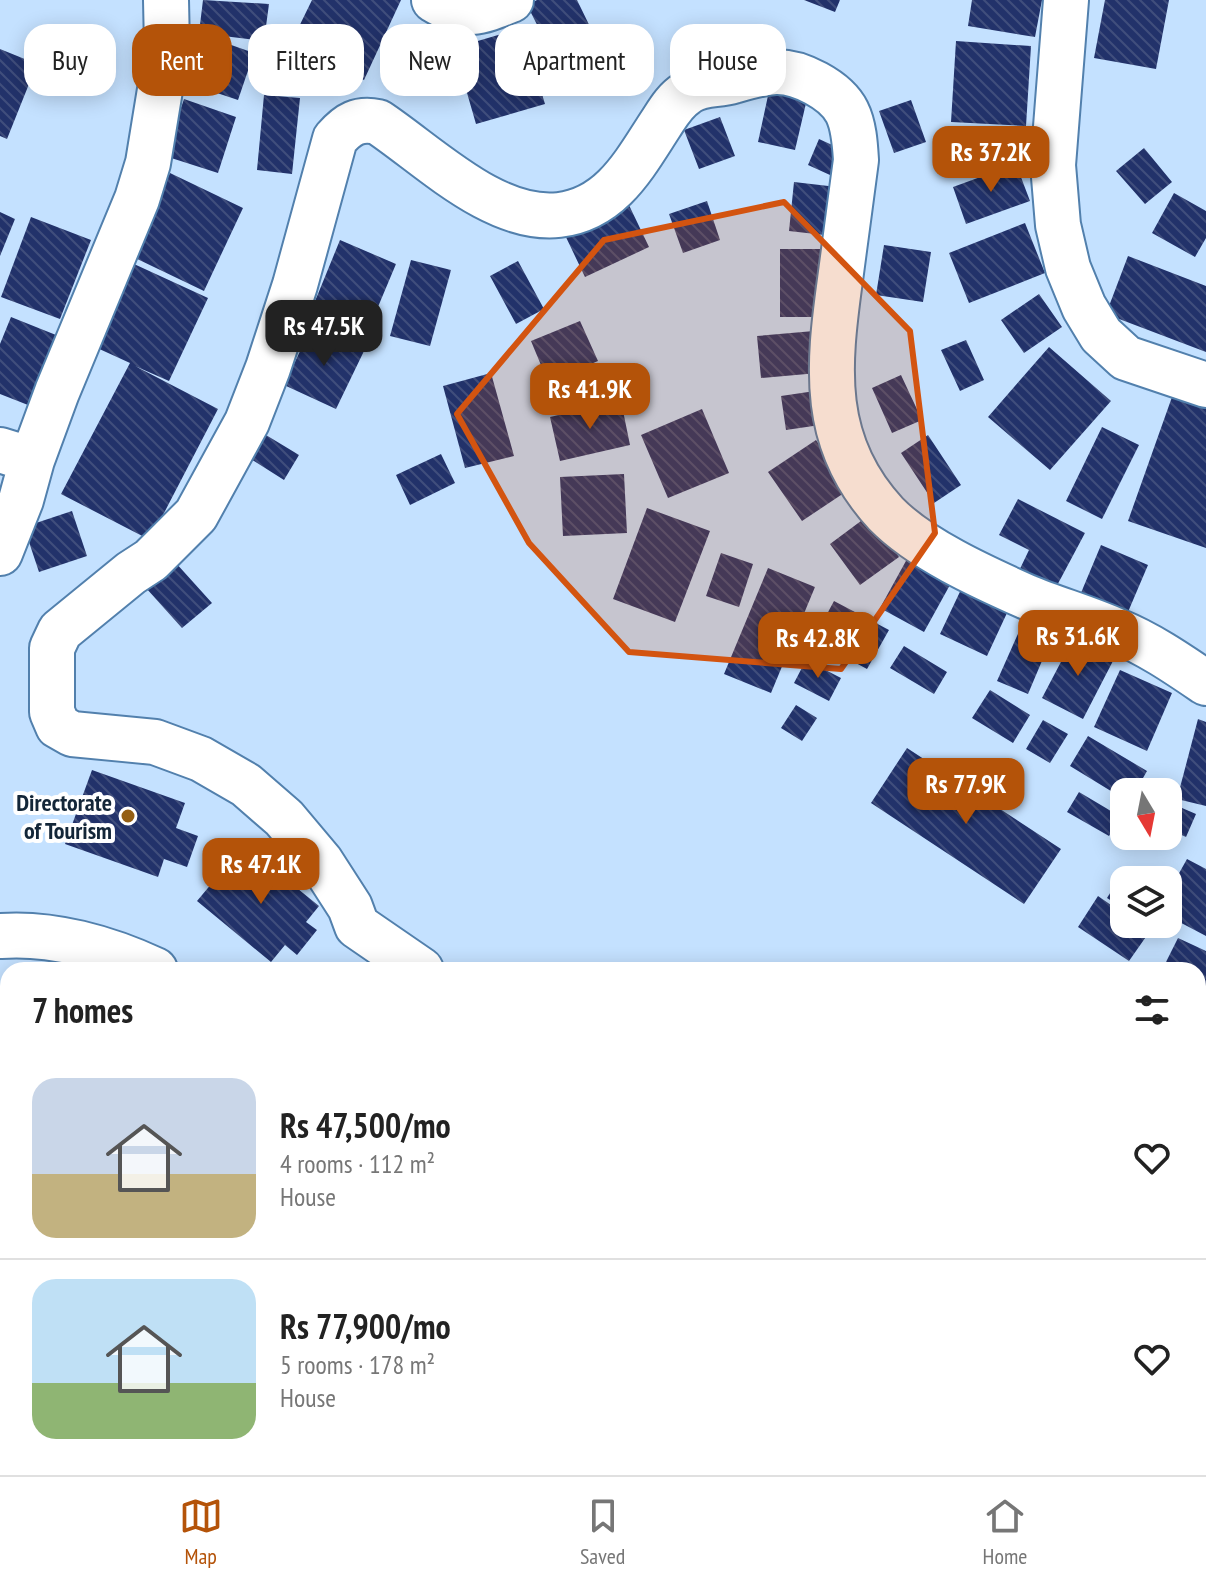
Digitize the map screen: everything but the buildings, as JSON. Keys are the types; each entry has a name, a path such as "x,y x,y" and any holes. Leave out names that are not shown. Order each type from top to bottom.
{"street":[{"path":"0,553 21,500 16,455 57,392 137,199 148,163 167,47 166,0"},
{"path":"434,0 456,13 483,11 511,0"},
{"path":"1066,0 1057,79 1053,165 1058,225 1068,268 1084,307 1101,335 1126,358 1206,385"},
{"path":"409,962 357,926 350,907 321,862 284,818 246,785 201,759 155,742 72,734 58,726 52,712 52,648 60,631 151,560 196,515 231,454 268,368 335,139 347,125 362,119 378,122 480,195 533,213 555,216 580,212 598,202 624,180 675,102 690,90 709,83 778,72 799,76 833,94 847,111 856,160 830,364 832,401 849,460 886,513 907,532 974,571 1028,597 1120,632 1206,683"},
{"path":"0,936 25,934 80,943 133,962"}],"highlighted area":[{"path":"784,202 910,331 935,533 841,669 629,652 529,543 457,414 604,240"}],"place":[{"name":"Directorate of Tourism","path":"128,816"}]}
